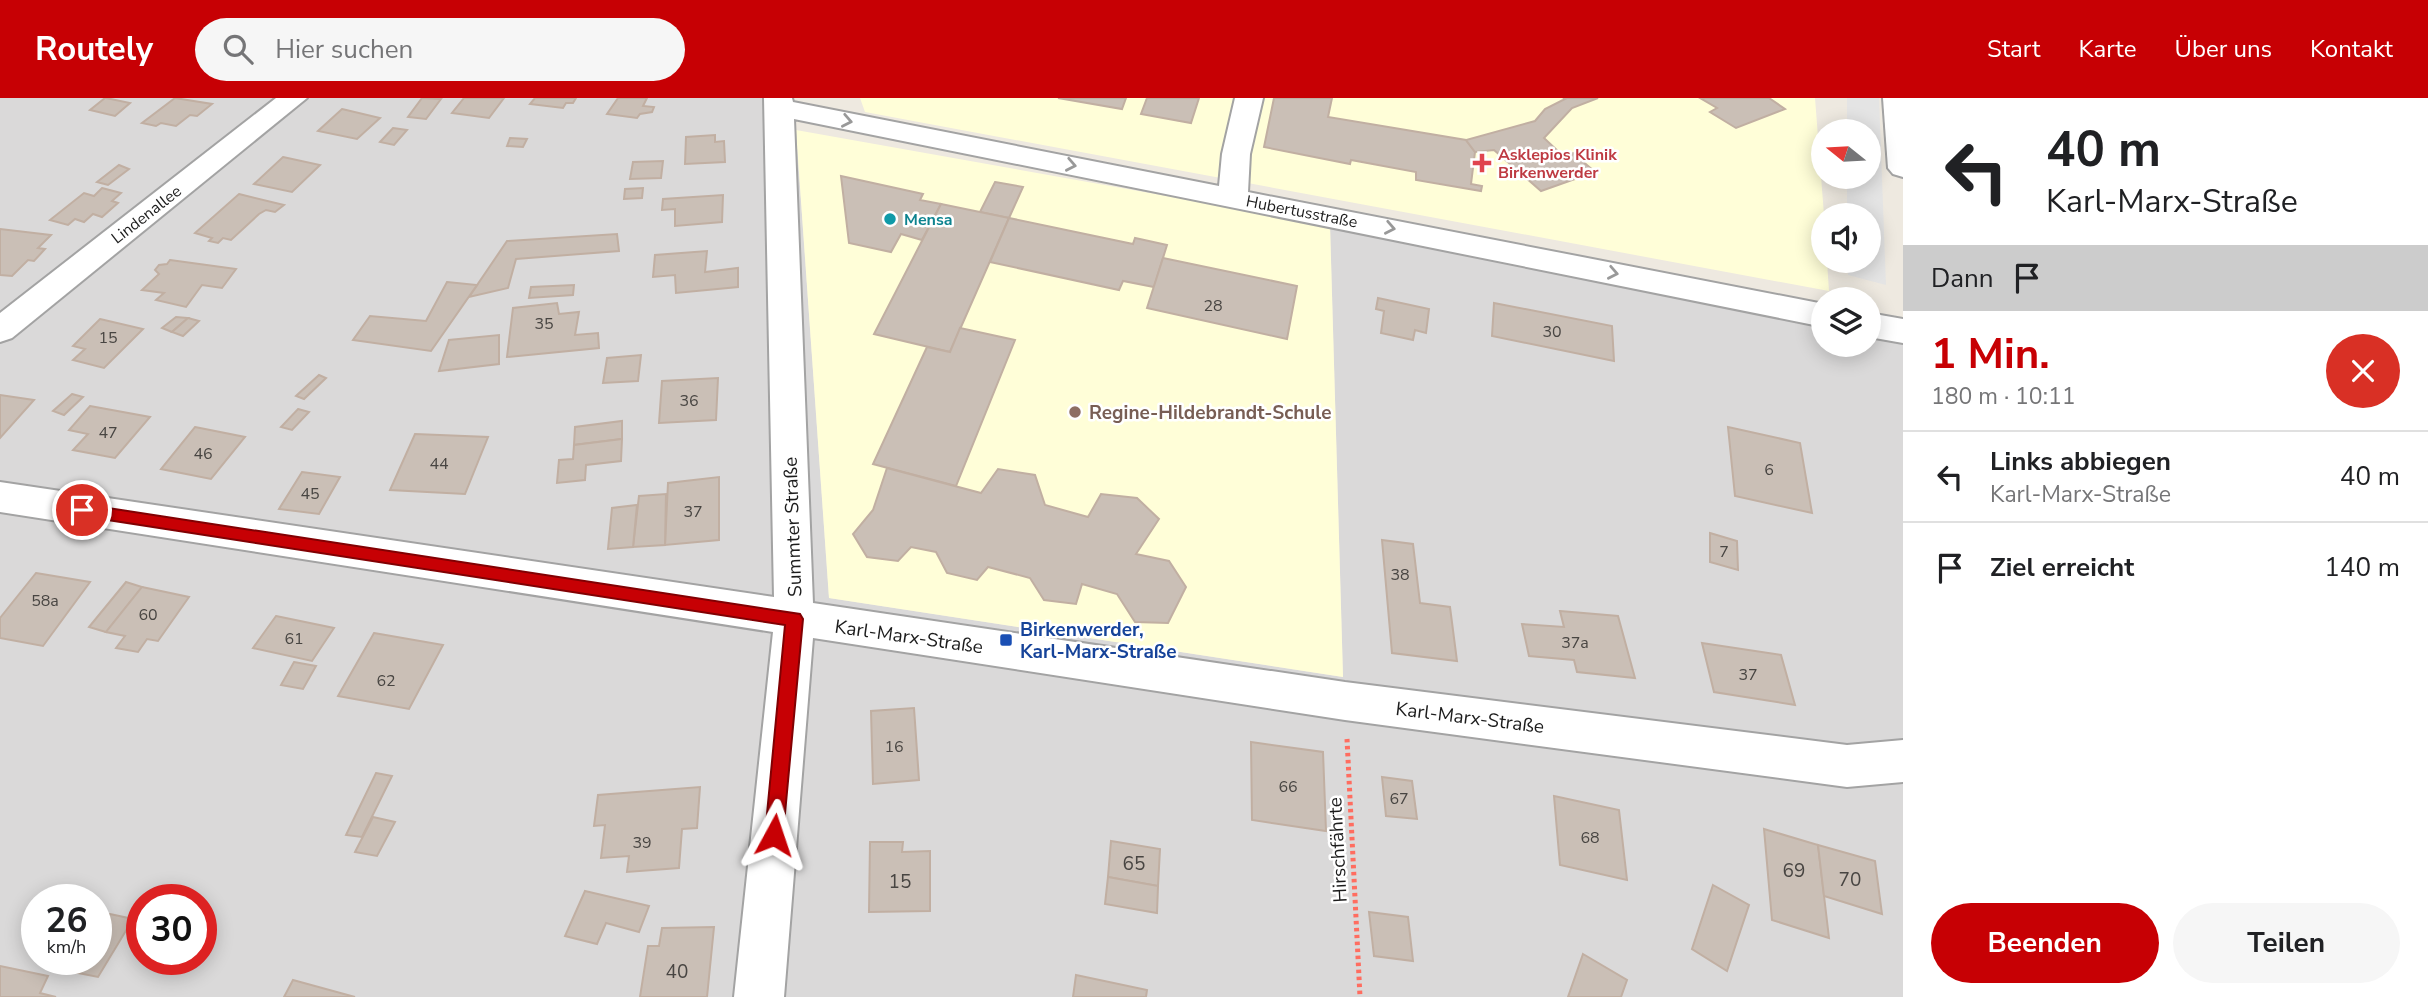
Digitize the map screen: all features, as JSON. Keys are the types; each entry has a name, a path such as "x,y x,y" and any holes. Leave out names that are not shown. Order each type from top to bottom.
{"street":[{"name":"Lindenallee","path":"0,330 293,98"},
{"path":"1233,197 1236,154 1249,98"},
{"path":"1896,98 1902,150"},
{"name":"Hubertusstraße","path":"779,103 1811,313"},
{"name":"Summter Straße","path":"759,997 794,619 779,103"},
{"path":"1881,327 1903,331"},
{"name":"Karl-Marx-Straße","path":"0,497 1345,701 1847,766 1903,761"}],"path":[{"name":"Hirschfährte","path":"1345,701 1360,997"}],"shaded area":[{"path":"0,98 770,98 796,130 829,598 1343,677 1330,225 1811,315 1811,357 1881,357 1881,327 1903,332 1903,997 0,997"},
{"name":"Asklepios Klinik Birkenwerder","path":"860,98 1815,98 1817,119 1811,119 1811,189 1822,189 1823,203 1811,203 1811,273 1828,273 1829,287 1811,288 865,112"},
{"path":"1847,98 1879,98 1880,119 1847,119"},
{"name":"Regine-Hildebrandt-Schule","path":"796,130 1330,225 1343,677 829,598"},
{"path":"1881,151 1886,285 1848,275 1881,273 1881,203 1847,203 1847,189 1881,189"}],"building":[{"path":"105,98 130,103 115,116 90,110"},
{"path":"175,98 212,104 197,116 190,115 176,126 142,123"},
{"path":"422,98 441,99 426,119 408,117"},
{"path":"464,98 504,98 489,118 452,113"},
{"path":"535,98 576,98 573,103 566,103 563,108 530,104"},
{"path":"618,98 647,98 643,106 654,107 652,112 640,114 637,118 607,114"},
{"path":"1058,98 1126,98 1122,109"},
{"path":"1147,98 1199,98 1191,123 1141,114"},
{"path":"1274,98 1332,98 1328,117 1466,140 1475,152 1471,184 1482,186 1481,191 1416,180 1416,172 1351,160 1350,164 1264,147"},
{"path":"1563,98 1598,98 1572,108 1544,138 1562,155 1573,153 1595,172 1541,191 1494,150 1475,152 1466,140 1535,121 1545,109 1565,99"},
{"path":"1700,98 1769,98 1785,109 1736,128 1710,112 1717,108"},
{"path":"342,109 380,118 357,139 318,131"},
{"path":"393,128 407,130 394,145 380,142"},
{"path":"715,135 715,142 724,141 725,162 685,164 686,137"},
{"path":"510,138 527,139 523,147 507,146"},
{"path":"283,157 320,165 292,192 254,184"},
{"path":"663,161 661,178 630,179 633,162"},
{"path":"119,165 129,169 108,185 97,182"},
{"name":"Mensa","path":"841,176 923,194 920,200 941,204 922,240 901,234 891,252 849,243"},
{"path":"995,182 1023,187 1009,218 980,212"},
{"path":"102,188 121,193 112,201 118,203 102,217 93,214 84,222 75,219 68,225 50,220 84,193 94,196"},
{"path":"643,188 642,198 624,199 625,189"},
{"path":"239,194 284,205 275,212 266,210 259,214 231,240 223,238 218,243 209,241 212,238 195,233"},
{"path":"723,195 722,222 675,226 675,209 662,210 663,199"},
{"path":"941,204 1009,218 950,352 874,334"},
{"path":"1009,218 1133,244 1135,238 1167,245 1154,287 1123,281 1119,290 990,262"},
{"path":"0,229 51,235 38,248 45,249 34,261 28,260 12,276 0,275"},
{"path":"617,234 619,251 516,259 508,288 469,297 507,241"},
{"path":"707,251 705,272 738,268 738,287 676,293 675,275 653,277 655,255"},
{"path":"1163,258 1297,286 1287,339 1147,308"},
{"path":"170,260 236,269 222,288 202,285 186,307 156,300 164,293 142,290 159,274 155,270 159,265 167,264"},
{"path":"447,282 477,285 431,351 353,340 370,316 426,321"},
{"path":"574,285 573,295 529,298 531,287"},
{"path":"1378,298 1429,309 1426,333 1415,330 1413,340 1381,333 1384,311 1376,309"},
{"path":"557,303 559,314 579,312 575,335 598,333 599,348 507,357 513,308"},
{"path":"1494,303 1612,326 1614,361 1492,336"},
{"path":"176,317 188,318 172,332 162,328"},
{"path":"188,318 199,321 183,336 172,332"},
{"path":"100,319 143,329 104,368 73,360 85,349 73,346"},
{"path":"960,328 1015,340 956,486 873,464 927,347 950,352"},
{"path":"499,335 499,364 439,371 449,340"},
{"path":"641,355 638,381 603,383 607,358"},
{"path":"319,375 326,378 304,399 296,396"},
{"path":"718,378 716,420 659,423 662,381"},
{"path":"72,394 83,397 64,415 53,411"},
{"path":"0,395 34,400 0,438"},
{"path":"90,406 150,417 115,458 73,450 88,434 69,430"},
{"path":"298,409 309,412 292,430 281,427"},
{"path":"622,421 622,439 574,445 575,427"},
{"path":"195,427 245,437 211,479 161,469"},
{"path":"1728,427 1800,443 1812,513 1735,496"},
{"path":"415,434 488,437 465,494 390,490"},
{"path":"622,439 621,461 586,465 585,480 557,483 559,460 573,459 574,445"},
{"path":"887,468 981,493 998,469 1035,475 1045,505 1088,517 1101,494 1137,498 1159,519 1136,554 1169,561 1186,587 1168,623 1135,622 1117,594 1082,584 1076,604 1044,600 1030,578 988,567 977,580 947,573 936,552 911,547 898,561 867,557 853,534 873,510"},
{"path":"302,472 340,477 319,514 279,509"},
{"path":"719,477 719,540 665,545 668,483"},
{"path":"666,494 665,545 633,547 639,496"},
{"path":"637,505 633,547 608,549 612,508"},
{"path":"1710,533 1737,541 1738,570 1710,562"},
{"path":"1382,540 1413,544 1420,603 1450,607 1457,661 1392,653"},
{"path":"36,573 90,582 43,646 0,638 0,618"},
{"path":"126,582 142,587 106,632 89,627"},
{"path":"142,587 189,597 158,641 147,639 138,652 116,648 125,636 106,632"},
{"path":"1560,611 1618,616 1635,678 1577,672 1574,660 1529,656 1522,624 1564,627"},
{"path":"276,616 334,628 312,661 253,648"},
{"path":"374,633 443,645 409,709 338,696"},
{"path":"1702,643 1781,655 1795,705 1714,692"},
{"path":"294,662 316,666 303,689 281,685"},
{"path":"914,708 919,780 873,784 871,711"},
{"path":"1251,742 1323,752 1326,831 1252,820"},
{"path":"376,773 392,776 362,837 346,835"},
{"path":"1382,777 1412,781 1417,819 1386,816"},
{"path":"700,787 697,828 682,829 679,868 627,872 629,856 601,858 605,825 594,826 598,795"},
{"path":"1554,796 1619,810 1627,880 1560,865"},
{"path":"373,817 395,822 377,856 355,852"},
{"path":"1764,829 1818,845 1829,938 1772,920"},
{"path":"1111,841 1160,849 1158,886 1108,877"},
{"path":"870,842 903,842 902,852 930,851 930,911 869,912"},
{"path":"1818,845 1875,861 1882,914 1824,896"},
{"path":"1108,877 1158,886 1157,913 1105,904"},
{"path":"1713,885 1749,905 1727,971 1692,949"},
{"path":"585,891 649,906 639,932 606,923 597,944 565,936"},
{"path":"1369,912 1408,917 1413,961 1374,956"},
{"path":"112,914 126,917 126,931 112,954"},
{"path":"714,927 707,997 640,997 648,946 659,946 662,928"},
{"path":"1583,954 1627,980 1621,997 1568,997"},
{"path":"0,966 21,970 21,975 48,976 40,993 56,997 0,997"},
{"path":"1076,975 1147,990 1146,997 1073,997"},
{"path":"293,980 355,997 284,997"}],"place":[{"name":"Asklepios Klinik Birkenwerder","path":"1482,163"},
{"name":"Mensa","path":"890,219"},
{"name":"Regine-Hildebrandt-Schule","path":"1075,412"},
{"name":"Birkenwerder, Karl-Marx-Straße","path":"1006,640"}],"route":[{"path":"82,510 794,619 774,835"}]}
